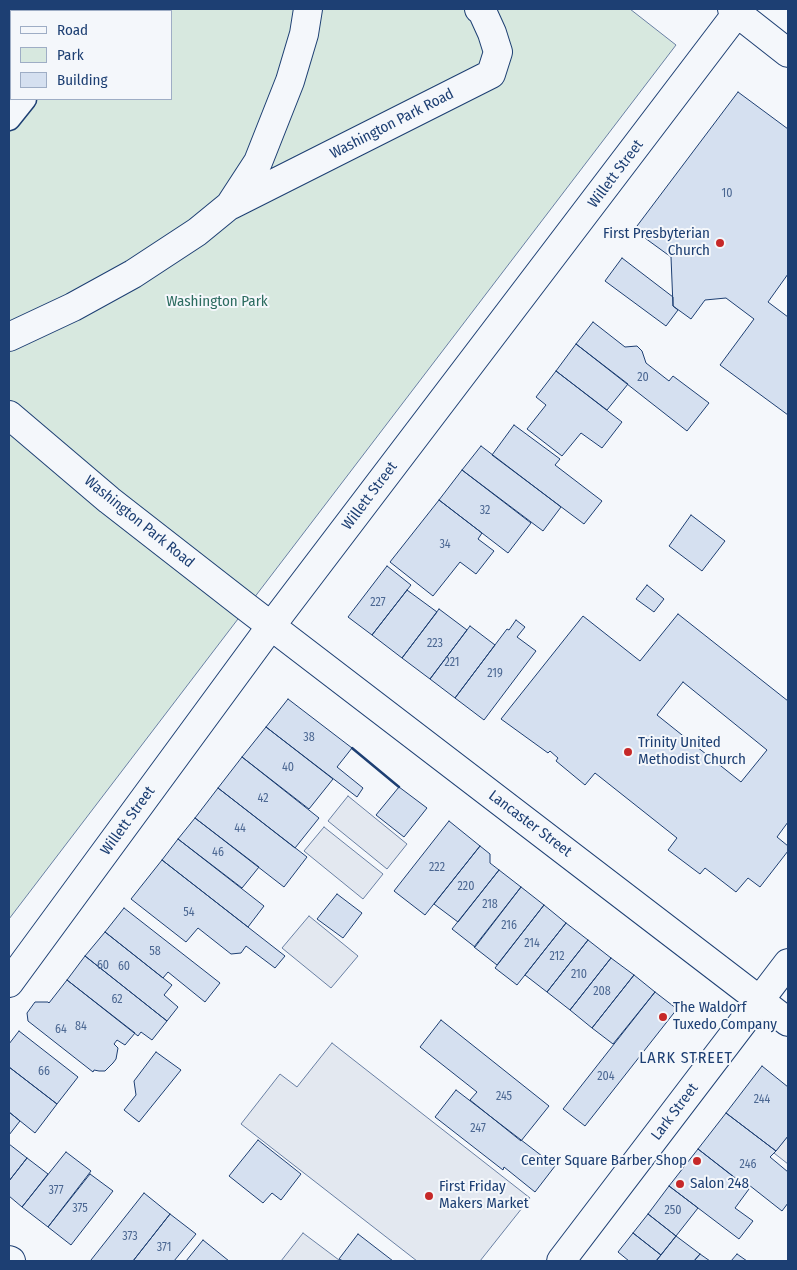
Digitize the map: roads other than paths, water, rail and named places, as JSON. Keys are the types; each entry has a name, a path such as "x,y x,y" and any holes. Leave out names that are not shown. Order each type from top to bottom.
{"street":[{"path":"9,337 73,307 133,274 197,232 230,205 258,162 269,135 290,81 304,34 308,9"},
{"name":"Washington Park Road","path":"230,205 491,74 498,52 492,33 482,11 479,9"},
{"path":"735,11 788,53"},
{"name":"Willett Street","path":"9,983 272,626 735,11"},
{"path":"9,119 23,100"},
{"name":"Washington Park Road","path":"9,415 109,500 272,626"},
{"name":"Lancaster Street","path":"272,626 788,1022"},
{"name":"Lark Street","path":"561,1261 788,963"}],"place":[{"name":"First Presbyterian Church","path":"720,243"},
{"name":"Trinity United Methodist Church","path":"628,752"},
{"name":"The Waldorf Tuxedo Company","path":"663,1017"},
{"name":"Center Square Barber Shop","path":"697,1161"},
{"name":"Salon 248","path":"680,1184"},
{"name":"First Friday Makers Market","path":"429,1196"}],"district":[{"name":"LARK STREET","path":"686,1059"}],"park label":[{"name":"Washington Park","path":"217,302"}]}
